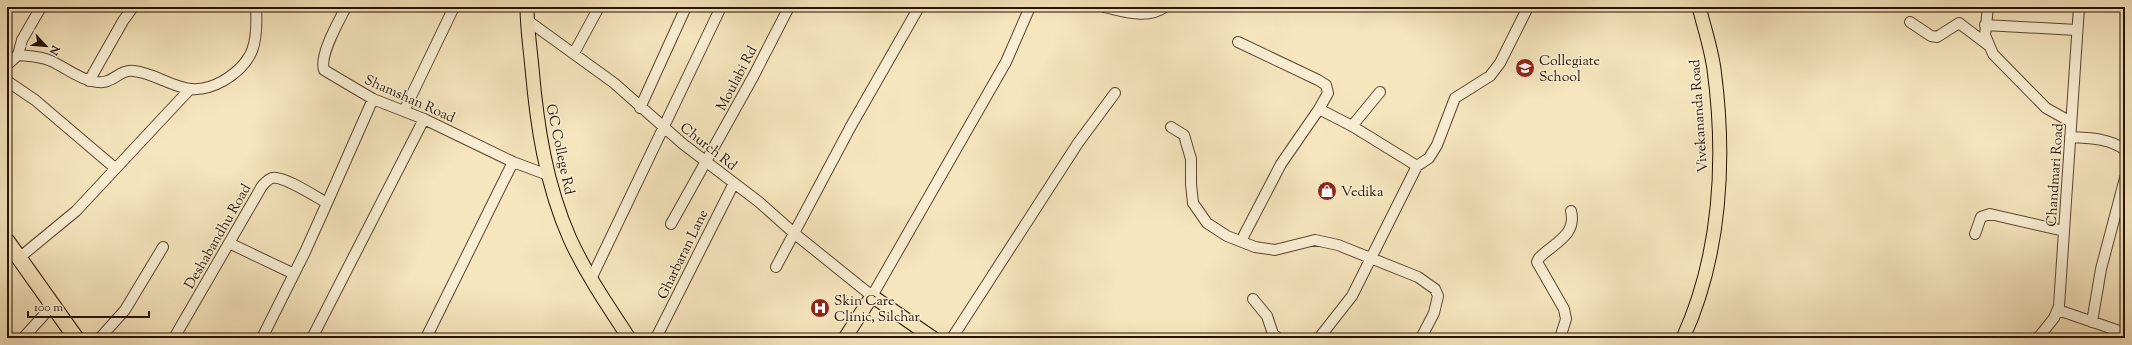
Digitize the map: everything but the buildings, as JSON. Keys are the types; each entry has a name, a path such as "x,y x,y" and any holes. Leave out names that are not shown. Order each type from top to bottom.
{"highway":[{"path":"7,241 76,338"}],"main road":[{"name":"Vivekananda Road","path":"1683,338 1691,319 1714,236 1720,161 1714,68 1699,7"},
{"name":"GC College Rd","path":"527,14 534,100 548,175 570,238 591,279 629,338"},
{"path":"845,338 872,296 933,338"}],"street":[{"path":"7,65 18,55 22,40 41,7"},
{"path":"91,78 100,60 133,7"},
{"path":"18,55 50,60 91,78 107,82 125,72 135,71 190,89 206,88 218,84 244,66 250,58 258,31 256,7"},
{"name":"Shamshan Road","path":"346,7 329,42 323,66 324,70 373,99 424,119 513,162 548,175"},
{"path":"404,111 454,7"},
{"path":"574,53 599,7"},
{"path":"640,108 686,7"},
{"path":"591,279 721,7"},
{"name":"Moulabi Rd","path":"671,224 789,7"},
{"path":"776,267 795,234 851,126 919,7"},
{"path":"872,296 1006,62 1030,7"},
{"path":"1104,7 1140,14 1153,13 1165,7"},
{"path":"1319,338 1352,296 1417,166 1429,158 1437,145 1455,98 1490,76 1500,64 1528,7"},
{"path":"1988,7 1985,25 1988,45 1993,54 2046,108 2071,122"},
{"name":"Chandmari Road","path":"2058,310 2079,7"},
{"name":"Church Rd","path":"527,14 574,53 614,83 640,108 663,127 759,202 795,234 872,296"},
{"path":"1910,22 1931,36 1937,37 1959,23 1988,45"},
{"path":"1985,25 2077,30"},
{"path":"1238,42 1318,80 1326,86 1328,93 1319,109 1281,164 1241,242"},
{"path":"7,81 35,100 115,168"},
{"path":"19,258 76,211 190,89"},
{"path":"1352,126 1380,92"},
{"path":"952,338 1078,144 1115,93"},
{"path":"262,338 327,203 373,99"},
{"path":"1319,109 1352,126 1417,166"},
{"path":"312,338 424,119"},
{"path":"1170,127 1184,135 1191,159 1190,184 1193,203 1207,223 1227,236 1255,247 1275,250 1315,240 1338,246 1418,277 1435,289 1438,296 1437,304 1421,338"},
{"path":"2070,137 2094,138 2111,143 2125,150"},
{"path":"426,338 513,162"},
{"name":"Deshabandhu Road","path":"174,338 262,186 273,178 282,179 327,203"},
{"path":"2092,322 2101,269 2125,178"},
{"name":"Gharbaran Lane","path":"656,338 734,183"},
{"path":"1560,338 1566,319 1564,309 1537,262 1539,258 1563,238 1571,227 1573,221 1571,211"},
{"path":"1975,234 1981,217 1990,214 2064,231"},
{"path":"229,243 294,274"},
{"path":"100,338 125,310 163,247"},
{"path":"1253,299 1267,316 1274,334 1278,338"},
{"path":"23,338 52,306"},
{"path":"2038,338 2058,310 2125,334"}],"place":[{"name":"Collegiate School","path":"1525,68"},
{"name":"Vedika","path":"1327,191"},
{"name":"Skin Care Clinic, Silchar","path":"820,308"}]}
